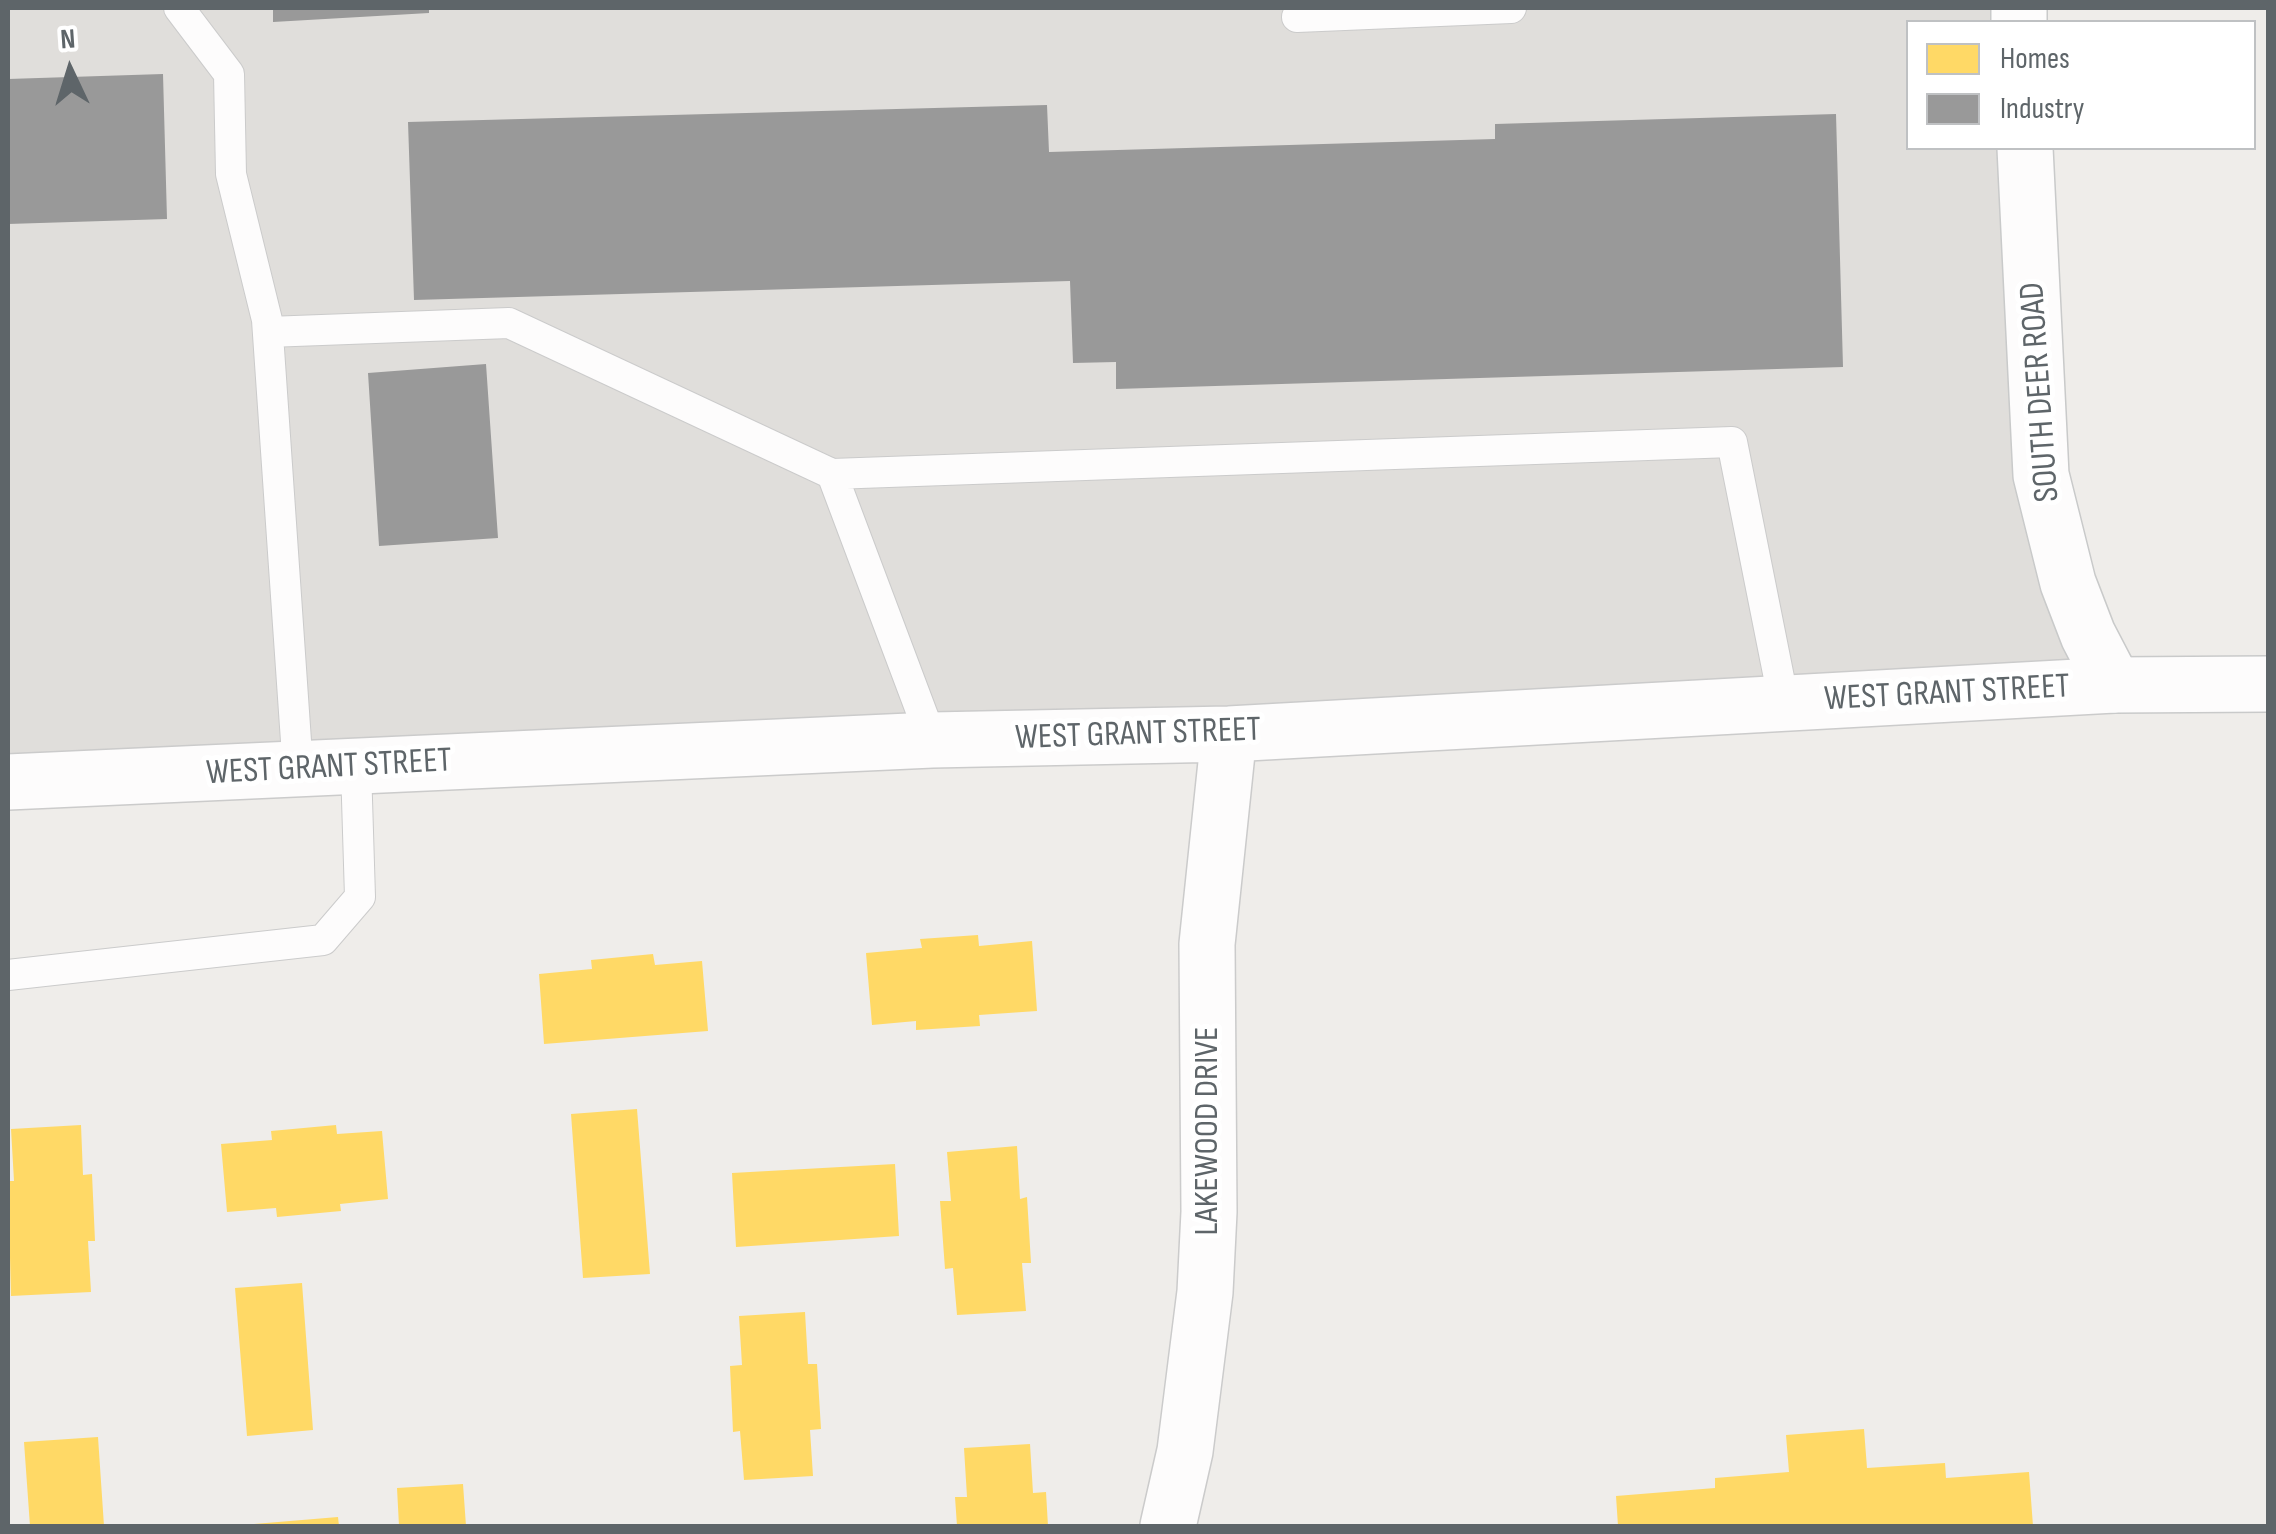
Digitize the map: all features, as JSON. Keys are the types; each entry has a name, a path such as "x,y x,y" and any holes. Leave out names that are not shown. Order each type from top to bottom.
{"street":[{"name":"SOUTH DEER ROAD","path":"2026,150 2042,475 2068,583 2088,635 2114,685"},
{"name":"WEST GRANT STREET","path":"8,782 932,740 1229,734 2114,685 2268,684"},
{"name":"LAKEWOOD DRIVE","path":"1168,1526 1185,1451 1206,1292 1207,944 1229,734"}],"lane":[{"path":"178,8 229,74 231,174 268,332 298,770"},
{"path":"1297,16 1512,8"},
{"path":"268,332 509,323 832,474 1732,442 1784,703"},
{"path":"832,474 932,740"},
{"path":"8,975 323,940 360,897 356,767"}],"shaded area":[{"path":"8,8 2016,8 2017,20 1906,20 1906,150 2024,150 2041,475 2114,685 8,780"}],"building: Homes":[{"path":"978,935 979,946 1032,941 1037,1011 979,1015 980,1026 916,1030 916,1021 872,1025 866,953 922,948 920,939"},
{"path":"653,954 655,965 702,961 708,1031 544,1044 539,974 592,969 591,960"},
{"path":"637,1109 650,1274 583,1278 571,1114"},
{"path":"81,1125 83,1175 92,1174 95,1241 88,1241 91,1292 11,1296 11,1129"},
{"path":"336,1125 337,1134 382,1131 388,1199 340,1204 341,1211 277,1217 276,1208 227,1212 221,1144 272,1140 271,1131"},
{"path":"1017,1146 1020,1199 1027,1197 1031,1263 1022,1263 1026,1311 957,1315 953,1268 945,1269 940,1201 951,1201 947,1152"},
{"path":"895,1164 899,1236 736,1247 732,1173"},
{"path":"302,1283 313,1430 247,1436 235,1288"},
{"path":"805,1312 808,1364 817,1364 821,1429 810,1430 813,1476 744,1480 740,1431 733,1432 730,1366 742,1365 739,1316"},
{"path":"1864,1429 1867,1468 1945,1463 1946,1478 2029,1472 2033,1526 1618,1526 1616,1496 1715,1488 1715,1478 1789,1472 1786,1435"},
{"path":"98,1437 104,1526 30,1526 24,1442"},
{"path":"1030,1444 1033,1493 1046,1492 1048,1526 957,1526 955,1497 967,1497 964,1448"},
{"path":"463,1484 466,1526 399,1526 397,1488"},
{"path":"338,1517 339,1526 254,1526 254,1524"}],"building: Industry":[{"path":"273,8 429,8 429,13 273,22"},
{"path":"163,74 167,219 8,224 8,79"},
{"path":"1047,105 1049,152 1495,139 1495,124 1836,114 1843,367 1116,389 1116,362 1073,363 1070,281 414,300 408,122"},
{"path":"486,364 498,538 379,546 368,373"}]}
